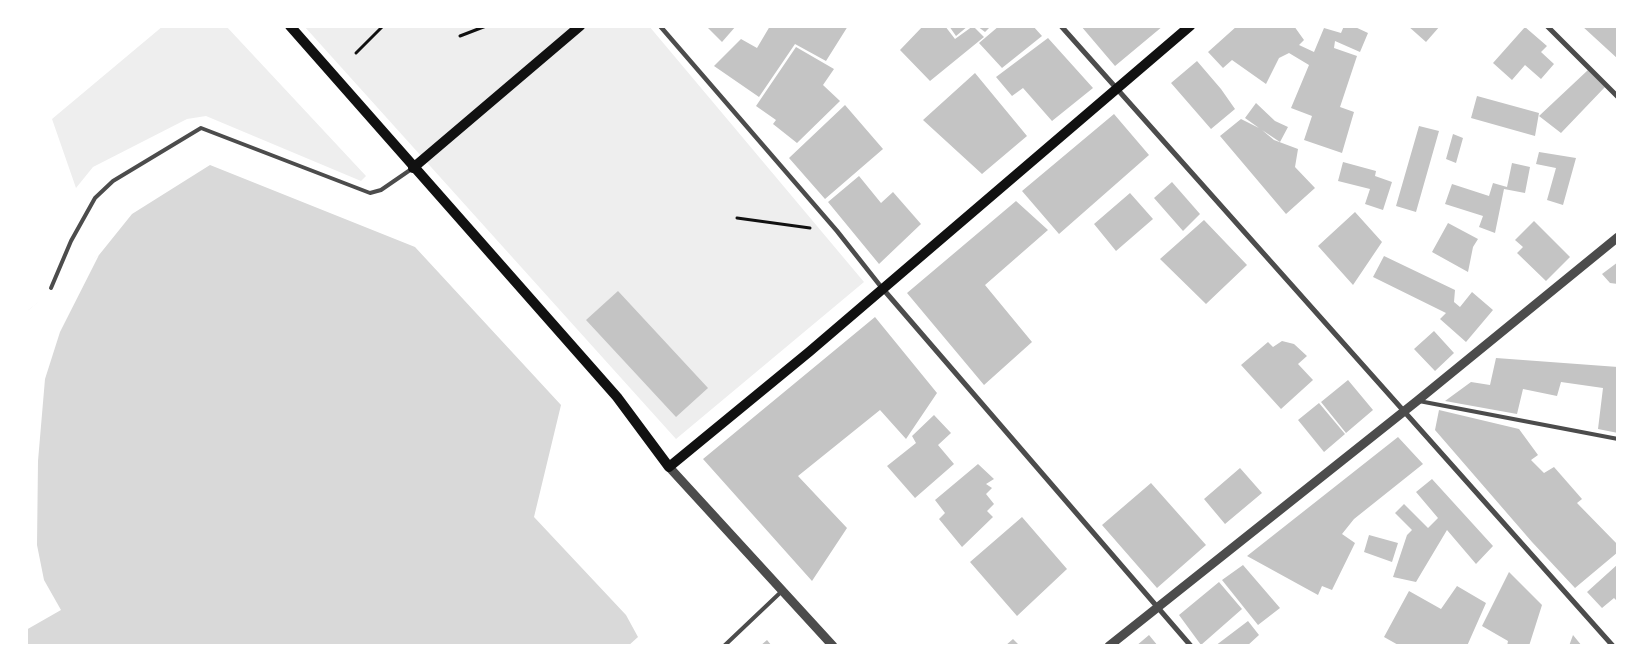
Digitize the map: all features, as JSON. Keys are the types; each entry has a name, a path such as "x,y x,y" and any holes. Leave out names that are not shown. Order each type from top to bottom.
{"main road":[{"path":"290,26 360,104 413,168 617,397 669,466 883,290 1190,26"},
{"path":"413,168 580,26"}],"street":[{"path":"660,26 837,231 883,290 1191,646"},
{"path":"1062,26 1612,646"},
{"path":"1546,26 1618,96"},
{"path":"1109,646 1402,411 1417,401 1618,237"},
{"path":"669,466 833,646"}],"lane":[{"path":"51,288 71,241 95,198 113,181 201,128 370,193 381,190 413,168"},
{"path":"1417,401 1618,439"},
{"path":"724,646 784,590"}],"path":[{"path":"356,53 383,26"},
{"path":"460,36 486,26"},
{"path":"736,218 837,231"}],"shaded area":[{"path":"163,26 226,26 366,176 361,181 206,116 187,119 93,167 76,188 52,119"},
{"path":"304,26 649,26 864,282 676,439"},
{"path":"210,165 415,247 561,405 534,517 626,615 638,637 628,646 26,646 26,312 99,255 132,214"}],"pier":[{"path":"99,255 60,332 45,379 38,461 37,545 44,580 61,610 26,630 26,312 72,273"}],"building":[{"path":"706,26 736,26 722,42"},
{"path":"770,26 848,26 826,61 795,44 759,97 714,66 741,39 757,48"},
{"path":"923,26 945,26 955,39 973,26 984,37 930,81 900,50"},
{"path":"949,26 968,26 956,36"},
{"path":"977,26 991,26 985,32"},
{"path":"999,26 1033,26 1042,36 1002,68 979,43"},
{"path":"1081,26 1163,26 1115,66"},
{"path":"1237,26 1294,26 1304,40 1299,45 1314,52 1324,28 1341,33 1344,26 1353,26 1368,33 1360,52 1335,41 1334,48 1357,56 1340,107 1354,112 1342,153 1304,140 1312,116 1291,108 1309,65 1289,53 1279,58 1266,84 1232,60 1223,68 1208,52"},
{"path":"1408,26 1440,26 1426,42"},
{"path":"1582,26 1618,26 1618,59"},
{"path":"1525,27 1547,46 1541,52 1554,64 1541,79 1525,65 1512,80 1493,63"},
{"path":"1048,38 1093,88 1052,121 1023,88 1012,96 996,77"},
{"path":"796,47 834,69 823,85 840,101 797,143 773,124 776,120 756,106"},
{"path":"1197,61 1235,109 1211,129 1171,83"},
{"path":"1588,70 1605,87 1561,133 1539,116"},
{"path":"975,73 1027,136 982,174 923,120"},
{"path":"1477,96 1539,113 1535,136 1471,118"},
{"path":"1256,103 1275,121 1288,127 1280,142 1262,130 1274,140 1298,149 1295,167 1315,188 1286,214 1220,136 1241,119 1259,128 1245,118"},
{"path":"845,105 883,149 825,199 789,158"},
{"path":"1114,114 1149,155 1059,234 1022,191"},
{"path":"1419,126 1439,131 1416,212 1396,206"},
{"path":"1453,134 1463,138 1456,163 1446,159"},
{"path":"1539,152 1576,158 1563,205 1547,200 1556,168 1536,164"},
{"path":"1343,162 1376,171 1375,176 1392,182 1383,210 1365,204 1370,189 1338,181"},
{"path":"1512,163 1530,167 1525,193 1504,189 1495,233 1479,227 1483,216 1445,204 1452,184 1489,196 1493,183 1507,187"},
{"path":"859,176 881,203 893,192 921,224 879,264 828,202"},
{"path":"1172,182 1200,214 1183,231 1154,198"},
{"path":"1130,193 1153,219 1116,251 1094,224"},
{"path":"1016,201 1048,230 985,285 1032,342 984,385 907,293"},
{"path":"1355,212 1382,242 1353,285 1318,246"},
{"path":"1204,220 1247,265 1206,304 1160,259"},
{"path":"1534,221 1570,257 1546,281 1517,253 1523,247 1515,240"},
{"path":"1448,223 1478,239 1473,247 1468,272 1432,252"},
{"path":"1384,256 1455,290 1454,302 1460,307 1472,292 1493,310 1466,342 1440,319 1446,313 1373,277"},
{"path":"1618,262 1618,284 1610,283 1602,274"},
{"path":"618,291 708,388 676,417 586,320"},
{"path":"875,317 937,393 906,439 880,410 798,476 847,528 812,581 703,459"},
{"path":"1434,331 1454,353 1435,371 1414,349"},
{"path":"1282,341 1294,344 1307,356 1298,364 1313,380 1281,409 1241,365 1268,342 1273,347"},
{"path":"1496,358 1618,367 1618,433 1598,429 1603,388 1561,382 1557,396 1523,389 1517,414 1445,401 1471,382 1490,385"},
{"path":"1348,380 1373,410 1346,433 1321,402"},
{"path":"1319,403 1345,434 1324,452 1298,420"},
{"path":"1439,410 1519,429 1538,455 1531,460 1544,473 1554,467 1582,499 1577,503 1618,545 1618,552 1575,588 1532,542 1435,430"},
{"path":"934,415 951,433 938,445 954,464 915,498 887,466 916,443 912,436"},
{"path":"1398,437 1423,464 1354,519 1342,534 1355,543 1332,590 1322,586 1318,595 1247,556"},
{"path":"978,464 994,479 986,484 992,488 986,494 994,504 987,511 993,517 962,547 939,519 945,513 935,500"},
{"path":"1240,468 1262,493 1225,524 1204,499"},
{"path":"1432,479 1493,546 1476,564 1447,530 1416,582 1393,577 1407,535 1412,530 1395,513 1404,504 1428,528 1438,518 1416,492"},
{"path":"1151,483 1206,545 1157,588 1102,525"},
{"path":"1022,517 1067,569 1017,616 970,562"},
{"path":"1369,535 1398,543 1392,562 1364,552"},
{"path":"1618,564 1618,602 1614,598 1602,608 1587,592"},
{"path":"1243,565 1280,608 1258,625 1222,580"},
{"path":"1509,572 1542,605 1529,646 1507,646 1508,641 1482,626"},
{"path":"1219,582 1242,609 1201,645 1179,615"},
{"path":"1457,586 1486,603 1467,646 1400,646 1384,637 1409,591 1441,609"},
{"path":"1248,621 1259,635 1247,646 1215,646"},
{"path":"1149,635 1158,646 1136,646"},
{"path":"1573,635 1582,646 1569,646"},
{"path":"1013,639 1020,646 1005,646"},
{"path":"767,640 772,646 760,646"}]}
